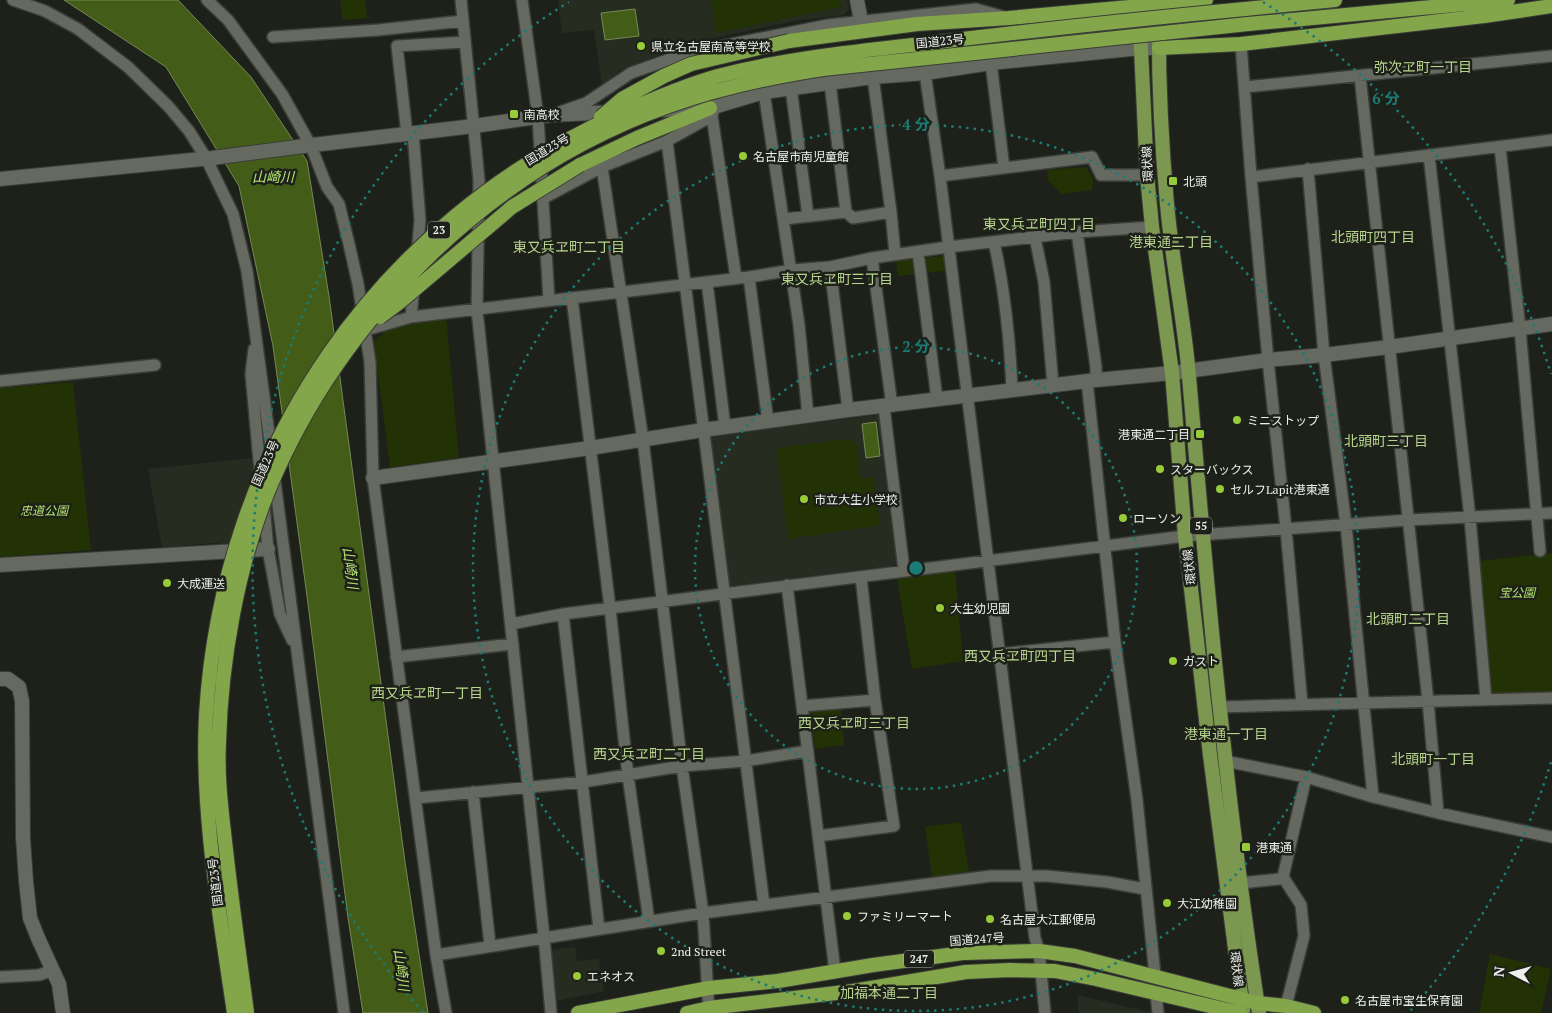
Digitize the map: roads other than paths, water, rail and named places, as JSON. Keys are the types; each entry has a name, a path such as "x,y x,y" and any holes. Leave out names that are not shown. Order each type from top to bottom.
{"highway":[{"path":"591,126 622,99 664,76 691,64 789,41 917,24 1009,18 1138,3 1206,0"},
{"name":"国道23号","path":"234,1013 218,903 206,790 205,751 213,652 224,595 239,537 254,493 276,442 304,391 336,343 386,280 428,239 485,191 554,146 591,126 653,99 716,77 786,62 1058,28 1335,0"},
{"name":"国道23号","path":"248,1013 231,899 220,803 218,744 228,644 252,538 284,455 312,401 363,330 413,272 449,238 504,193 568,152 668,106 733,86 780,76 823,69 1258,23 1508,0"},
{"path":"1159,48 1241,44 1484,16 1552,6"},
{"path":"363,330 400,302 512,207 580,165 637,138 712,110"},
{"name":"国道247号","path":"578,1013 709,988 963,953 1039,951 1074,956 1156,975 1241,999 1258,1008 1286,1006 1314,1013"},
{"name":"247","path":"687,1013 853,991 966,972 1040,971 1055,971 1096,979 1233,1012"}],"main road":[{"name":"環状線","path":"1159,2 1161,122 1167,205 1188,371 1202,535 1225,760 1258,1008"},
{"name":"環状線","path":"1138,3 1147,176 1152,227 1172,374 1185,536 1244,1013"}],"street":[{"path":"13,0 45,11 78,29 128,67 168,106 209,158 234,214 256,333 344,1013"},
{"path":"207,0 228,20 282,94 327,187 339,204 358,284 363,330 370,362 373,478 436,955 446,1013"},
{"path":"461,0 479,180 477,310 551,1013"},
{"path":"522,0 544,116 542,199 549,300"},
{"path":"857,0 861,21"},
{"path":"544,116 586,103 631,74 687,53 828,25 861,21 976,9 1009,18"},
{"path":"274,37 463,22"},
{"path":"411,317 420,220 397,46 465,42"},
{"path":"1241,44 1268,360 1302,704"},
{"path":"542,199 602,167 667,141 712,110 764,92 873,77 925,73 991,63 1141,48 1159,48"},
{"path":"1245,88 1552,56"},
{"path":"991,63 1004,168"},
{"path":"925,73 940,176 966,397 1046,1013"},
{"path":"1360,76 1428,701 1438,813"},
{"path":"873,77 895,254"},
{"path":"830,83 846,212 853,218 891,212"},
{"path":"791,88 808,216"},
{"path":"764,92 792,270 808,416"},
{"path":"0,179 209,158 544,116 712,110"},
{"path":"712,110 736,278"},
{"path":"1251,176 1552,140"},
{"path":"667,141 723,594 764,905"},
{"path":"1500,147 1520,329 1540,551"},
{"path":"1429,155 1470,518 1486,700"},
{"path":"940,176 1092,157 1101,175 1147,176"},
{"path":"602,167 643,440 682,766 704,913 709,1011"},
{"path":"1308,169 1324,355 1346,525 1373,797"},
{"path":"784,219 846,212"},
{"path":"363,330 411,317 750,277 948,247 1077,232 1152,227"},
{"path":"1077,232 1096,367 1091,381 1115,642 1137,800 1145,889 1156,975"},
{"path":"1034,237 1044,282 1053,385"},
{"path":"994,242 1001,274 1011,357 1012,390"},
{"path":"918,252 937,399"},
{"path":"872,258 904,570"},
{"path":"830,266 848,410"},
{"path":"750,277 768,422"},
{"path":"707,282 725,426"},
{"path":"572,298 610,608 628,776 649,921"},
{"path":"373,478 590,448 725,426 1053,385 1172,374 1268,360 1450,339 1552,324"},
{"path":"256,333 251,374 268,549 280,614 297,651"},
{"path":"0,381 155,365"},
{"path":"511,624 563,614 1185,536 1408,520 1552,513"},
{"path":"0,565 268,549"},
{"path":"818,836 894,826 875,700 861,577"},
{"path":"787,586 835,971"},
{"path":"563,614 599,929"},
{"path":"1000,654 1115,642"},
{"path":"396,656 513,644"},
{"path":"0,679 8,679 19,687 22,701 23,838 30,918 59,984 63,1013"},
{"path":"1219,707 1552,698"},
{"path":"802,706 875,700"},
{"path":"416,798 583,782 682,766 745,761 808,752"},
{"path":"1225,760 1306,777 1373,797 1438,813 1552,837"},
{"path":"1241,883 1278,879 1282,876 1306,777"},
{"path":"473,792 490,945"},
{"path":"436,955 490,945 704,913 991,876 1047,876 1107,882 1145,889"},
{"path":"1282,876 1301,905 1304,936 1286,1006"},
{"path":"0,977 39,975 54,970"},
{"path":"1156,994 1158,1013"}],"water":[{"name":"山崎川","path":"64,0 178,0 251,77 307,161 329,296 405,862 428,1013 363,1013 348,918 273,346 239,186 166,67"},
{"path":"635,9 639,36 605,40 601,13"},
{"path":"876,422 880,456 866,458 862,424"}],"place":[{"name":"県立名古屋南高等学校","path":"641,46"},
{"name":"南高校","path":"514,114"},
{"name":"名古屋市南児童館","path":"743,156"},
{"name":"北頭","path":"1173,181"},
{"name":"ミニストップ","path":"1237,420"},
{"name":"港東通二丁目","path":"1200,434"},
{"name":"スターバックス","path":"1160,469"},
{"name":"セルフLapit港東通","path":"1220,489"},
{"name":"市立大生小学校","path":"804,499"},
{"name":"ローソン","path":"1123,518"},
{"name":"大成運送","path":"167,583"},
{"name":"大生幼児園","path":"940,608"},
{"name":"ガスト","path":"1173,661"},
{"name":"港東通","path":"1246,847"},
{"name":"大江幼稚園","path":"1167,903"},
{"name":"ファミリーマート","path":"847,916"},
{"name":"名古屋大江郵便局","path":"990,919"},
{"name":"2nd Street","path":"661,951"},
{"name":"エネオス","path":"577,976"},
{"name":"名古屋市宝生保育園","path":"1345,1000"}],"district":[{"name":"弥次ヱ町一丁目","path":"1423,66"},
{"name":"東又兵ヱ町四丁目","path":"1039,223"},
{"name":"北頭町四丁目","path":"1373,236"},
{"name":"港東通二丁目","path":"1171,241"},
{"name":"東又兵ヱ町二丁目","path":"569,246"},
{"name":"東又兵ヱ町三丁目","path":"837,278"},
{"name":"北頭町三丁目","path":"1386,440"},
{"name":"北頭町二丁目","path":"1408,618"},
{"name":"西又兵ヱ町四丁目","path":"1020,655"},
{"name":"西又兵ヱ町一丁目","path":"427,692"},
{"name":"西又兵ヱ町三丁目","path":"854,722"},
{"name":"港東通一丁目","path":"1226,733"},
{"name":"西又兵ヱ町二丁目","path":"649,753"},
{"name":"北頭町一丁目","path":"1433,758"},
{"name":"加福本通二丁目","path":"889,992"}],"park label":[{"name":"忠道公園","path":"44,510"},
{"name":"宝公園","path":"1517,592"}]}
